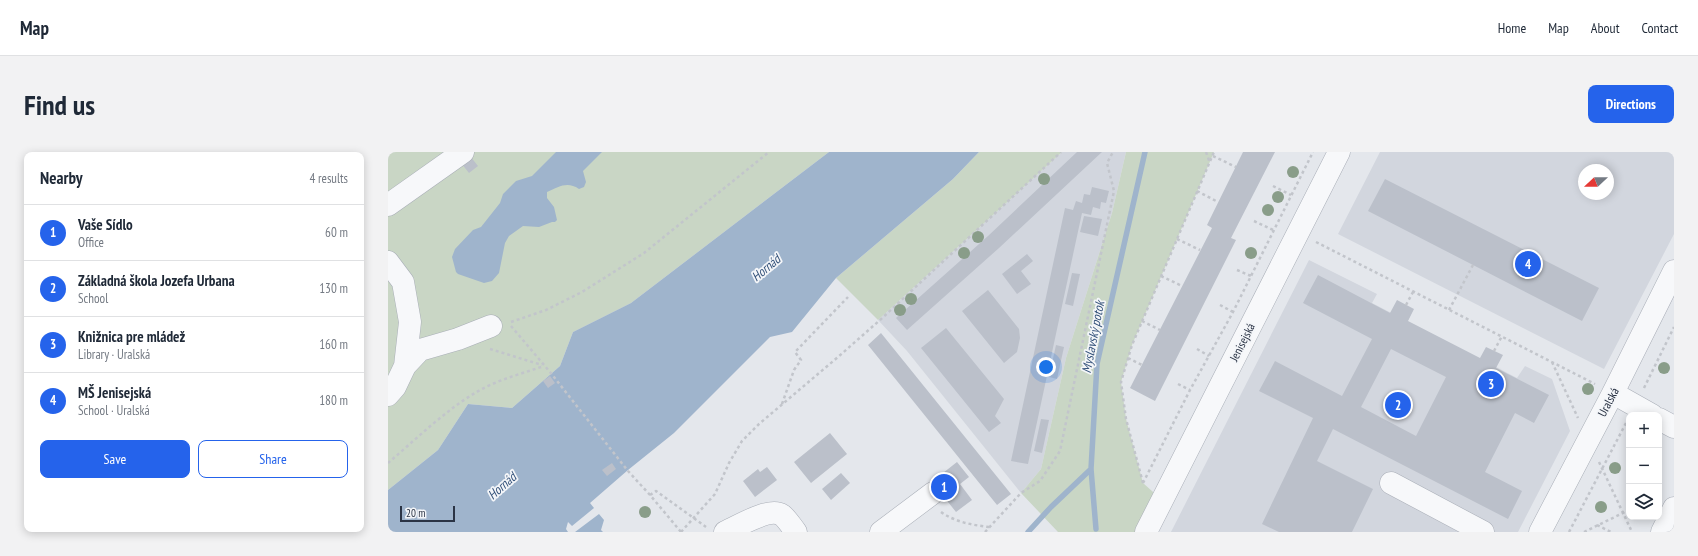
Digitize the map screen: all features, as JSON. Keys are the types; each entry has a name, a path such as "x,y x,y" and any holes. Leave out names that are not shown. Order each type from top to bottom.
{"street":[{"path":"388,205 463,152"},
{"name":"Jenisejská","path":"1146,532 1339,152"},
{"path":"388,262 403,282 410,322 405,366"},
{"name":"Uralská","path":"1540,532 1613,393 1674,271"},
{"path":"388,395 395,387 405,366 420,350 458,339 500,324"},
{"path":"1613,393 1638,412"},
{"path":"1662,421 1674,427"},
{"path":"1391,482 1483,532"},
{"path":"881,532 928,497"},
{"path":"1662,532 1674,508"},
{"path":"716,530 767,513 776,512 783,516 796,532"}],"path":[{"path":"769,152 644,253 582,292 546,310 500,324 550,372 628,471 681,532 715,494 729,463 742,441 880,320 1062,152"},
{"path":"985,532 1021,493 1040,481 1060,451 1114,191 1107,163 1113,152"},
{"path":"1206,152 1210,163"},
{"path":"1214,152 1142,321 1121,382 1126,419 1144,483 1190,390 1233,312 1276,223 1313,152"},
{"path":"1213,156 1236,167"},
{"path":"1273,186 1291,195"},
{"path":"1197,191 1218,202"},
{"path":"1254,221 1273,230"},
{"path":"1276,223 1613,393"},
{"path":"1177,239 1200,250"},
{"path":"1449,310 1473,265"},
{"path":"1237,270 1251,276"},
{"path":"1161,276 1182,286"},
{"path":"1406,305 1413,292"},
{"path":"782,406 794,370 801,360 795,352 848,297"},
{"path":"1220,305 1233,312"},
{"path":"1142,321 1160,330"},
{"path":"1639,412 1674,327"},
{"path":"1494,351 1502,336"},
{"path":"486,348 543,366"},
{"path":"1197,349 1209,356"},
{"path":"1128,358 1142,365"},
{"path":"1551,361 1588,440"},
{"path":"388,463 461,402 475,393 504,379 543,366"},
{"path":"1178,384 1190,390"},
{"path":"1569,532 1602,469 1626,433"},
{"path":"1602,469 1632,532"},
{"path":"650,495 656,490 694,519 716,530"},
{"path":"928,497 948,517 971,525 989,527"},
{"path":"1584,532 1626,512"},
{"path":"1597,525 1611,532"}],"shaded area":[{"path":"1062,152 1126,152 1112,213 1066,358 1041,469 1021,493 907,351 878,320"},
{"path":"1380,152 1674,152 1674,234 1604,369 1338,234"},
{"path":"1309,260 1377,294 1372,303 1517,378 1525,366 1552,379 1570,431 1518,532 1171,532"}],"green space":[{"path":"388,152 829,152 631,303 573,332 560,366 512,408 468,404 438,450 388,490"},
{"path":"979,152 1062,152 878,320 836,278 953,179"},
{"path":"1126,152 1214,152 1132,345 1121,382 1126,419 1143,483 1162,500 1146,532 1058,532 1021,493 1041,469 1066,358 1112,213"}],"water":[{"path":"556,152 602,152 583,171 586,182 584,187 579,189 571,185 567,185 547,192 547,198 554,207 557,220 555,222 539,227 523,226 509,236 505,243 499,273 492,281 484,283 458,274 456,272 452,257 455,249 473,230 481,227 500,203 503,194 516,181 532,176"},
{"name":"Hornád","path":"829,152 979,152 953,179 836,278 792,332 770,337 674,433 590,503 594,508 572,526 568,522 566,529 568,532 388,532 388,490 438,450 468,404 512,408 560,366 573,332 631,303"},
{"path":"599,514 604,520 601,530 603,532 575,532"}],"building":[{"path":"1077,152 1102,152 999,248 907,330 896,318 988,236"},
{"path":"1243,152 1275,152 1231,238 1236,240 1155,401 1130,388 1212,228 1207,225"},
{"path":"470,156 478,166 469,173 461,163"},
{"path":"1385,179 1599,288 1582,321 1368,211"},
{"path":"1092,187 1109,191 1106,203 1101,202 1100,209 1093,207 1091,215 1082,213 1028,464 1011,461 1065,208 1073,210 1076,201 1082,203 1084,194 1090,195"},
{"path":"1084,216 1102,219 1098,236 1080,232"},
{"path":"1027,254 1033,261 1021,271 1031,284 1017,294 1002,274"},
{"path":"1072,273 1080,274 1073,306 1065,304"},
{"path":"1318,275 1390,313 1397,300 1414,309 1408,321 1480,358 1486,347 1503,355 1496,368 1549,395 1534,423 1515,413 1485,472 1522,491 1508,519 1333,429 1317,461 1373,489 1352,532 1279,532 1262,524 1313,418 1259,391 1275,361 1342,396 1372,339 1303,303","holes":["1391,349 1446,377 1416,436 1361,407"]},
{"path":"988,290 1019,329 1020,338 1017,352 1004,363 962,311"},
{"path":"946,328 1004,399 995,416 1001,423 989,432 921,348"},
{"path":"881,333 1011,494 997,505 868,345"},
{"path":"1056,345 1064,347 1057,379 1049,377"},
{"path":"550,376 555,383 548,388 543,381"},
{"path":"1041,419 1049,420 1042,453 1034,451"},
{"path":"830,433 847,454 811,483 794,462"},
{"path":"957,462 969,477 960,484 972,500 956,512 944,497 955,488 943,473"},
{"path":"612,463 616,469 607,476 602,470"},
{"path":"767,467 777,480 755,497 743,481 758,469 760,472"},
{"path":"841,473 850,483 831,500 822,489"}],"waterway":[{"name":"Myslavský potok","path":"1096,529 1091,469 1097,364 1145,152"},
{"path":"1028,532 1051,507 1091,469"}],"place":[{"name":"MŠ Jenisejská","path":"1528,264"},
{"name":"Knižnica pre mládež","path":"1491,384"},
{"name":"Základná škola Jozefa Urbana","path":"1398,405"},
{"name":"Vaše Sídlo","path":"944,487"}]}
